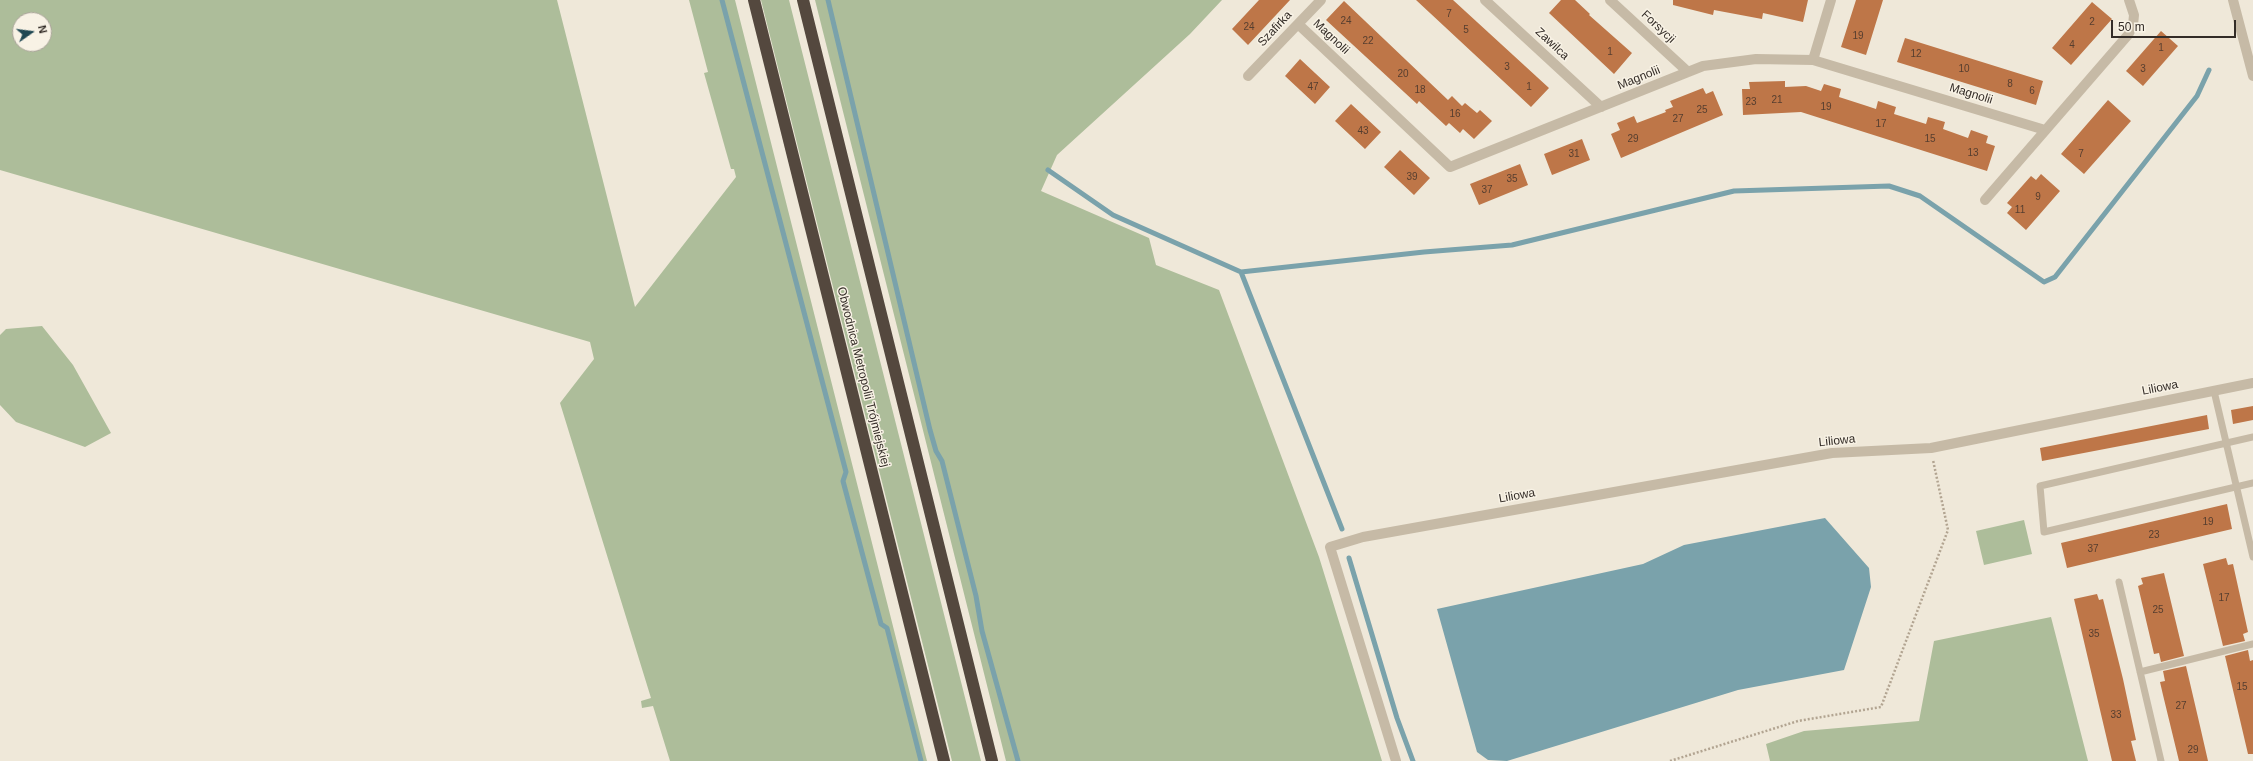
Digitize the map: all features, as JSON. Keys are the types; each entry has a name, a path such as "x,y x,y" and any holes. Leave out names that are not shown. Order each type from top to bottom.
{"highway":[{"name":"Obwodnica Metropolii Trójmiejskiej","path":"754,0 944,761"},
{"path":"803,0 992,761"}],"street":[{"name":"Szafirka","path":"1248,76 1321,0"},
{"name":"Zawilca","path":"1486,0 1601,107"},
{"name":"Forsycji","path":"1610,0 1688,72"},
{"path":"1814,60 1831,0"},
{"path":"1985,200 2128,35 2133,25 2134,15 2129,0"},
{"path":"2233,0 2253,76"},
{"name":"Magnolii","path":"1298,24 1450,167 1703,66 1723,62 1756,59 1814,60 2045,130"},
{"name":"Liliowa","path":"1396,761 1330,547 1363,537 1832,453 1931,448 2253,383"}],"lane":[{"path":"2214,391 2253,557"},
{"path":"2253,437 2040,486 2044,532 2253,483"},
{"path":"2120,582 2161,761"},
{"path":"2140,672 2253,644"}],"path":[{"path":"1670,761 1798,721 1881,707 1948,530 1931,448"}],"green space":[{"path":"0,0 557,0 635,307 736,177 734,169 731,169 704,73 708,72 689,0 735,0 927,761 670,761 653,706 642,708 641,701 651,698 560,403 594,359 590,342 0,170"},
{"path":"761,0 789,0 981,761 952,761"},
{"path":"815,0 1222,0 1190,34 1057,155 1041,191 1149,238 1156,265 1219,290 1319,557 1382,761 1006,761"},
{"path":"42,326 73,365 111,433 85,447 16,422 0,405 0,335 6,329"},
{"path":"2024,520 2032,554 1984,565 1976,531"},
{"path":"2051,617 2088,761 1770,761 1766,744 1804,731 1919,721 1934,641"}],"water":[{"path":"1825,518 1869,568 1871,587 1844,670 1738,690 1507,761 1488,760 1477,752 1437,609 1643,564 1684,545"}],"building":[{"path":"1259,0 1290,0 1248,45 1232,29"},
{"path":"1416,0 1453,0 1549,88 1531,107"},
{"path":"1561,0 1575,0 1590,14 1589,15 1632,53 1614,74 1549,13"},
{"path":"1673,0 1808,0 1803,22 1763,13 1762,19 1714,10 1713,15 1673,5"},
{"path":"1856,0 1883,0 1866,55 1841,47"},
{"path":"1344,1 1448,100 1452,96 1462,106 1465,103 1477,113 1480,110 1492,121 1474,139 1463,129 1460,133 1449,123 1446,126 1419,101 1417,104 1326,20"},
{"path":"2092,2 2112,19 2071,65 2052,48"},
{"path":"2161,31 2178,46 2143,86 2126,71"},
{"path":"1905,38 2043,81 2036,105 1897,62"},
{"path":"1300,59 1330,87 1315,104 1285,76"},
{"path":"1785,81 1785,87 1806,86 1821,91 1824,84 1841,89 1839,97 1876,109 1878,101 1896,107 1894,114 1926,124 1928,117 1945,122 1943,129 1968,138 1971,130 1988,136 1986,143 1995,146 1987,171 1801,112 1743,115 1742,89 1750,89 1749,82"},
{"path":"1703,88 1706,94 1713,91 1723,115 1621,158 1611,134 1620,130 1617,123 1634,116 1637,123 1666,112 1665,110 1673,107 1670,101"},
{"path":"2108,100 2131,121 2084,174 2061,154"},
{"path":"1351,104 1381,132 1365,149 1335,121"},
{"path":"1582,139 1590,160 1552,175 1544,154"},
{"path":"1400,150 1430,178 1414,195 1384,167"},
{"path":"1520,164 1528,185 1479,205 1470,184"},
{"path":"2041,174 2060,191 2026,230 2007,213 2012,207 2007,203 2031,176 2036,180"},
{"path":"2253,406 2253,420 2233,424 2231,410"},
{"path":"2207,415 2209,429 2042,461 2040,448"},
{"path":"2227,504 2232,529 2067,568 2061,543"},
{"path":"2226,558 2228,565 2233,564 2248,632 2243,634 2245,641 2223,646 2203,564"},
{"path":"2164,573 2184,656 2161,662 2159,653 2154,654 2138,586 2143,584 2141,578"},
{"path":"2097,594 2099,600 2103,599 2123,679 2136,740 2131,741 2136,761 2112,761 2074,599"},
{"path":"2248,650 2250,661 2253,660 2253,754 2248,754 2225,656"},
{"path":"2186,666 2208,761 2179,761 2163,695 2160,682 2165,681 2163,671"}],"waterway":[{"path":"722,0 846,472 843,481 881,624 887,628 921,761"},
{"path":"828,0 930,430 936,451 942,461 976,596 982,631 1018,761"},
{"path":"1241,272 1424,252 1512,245 1734,191 1889,186 1920,196 2044,282 2055,277 2197,96 2209,70"},
{"path":"1048,170 1113,215 1241,272 1342,529"},
{"path":"1349,558 1397,718 1413,761"}]}
